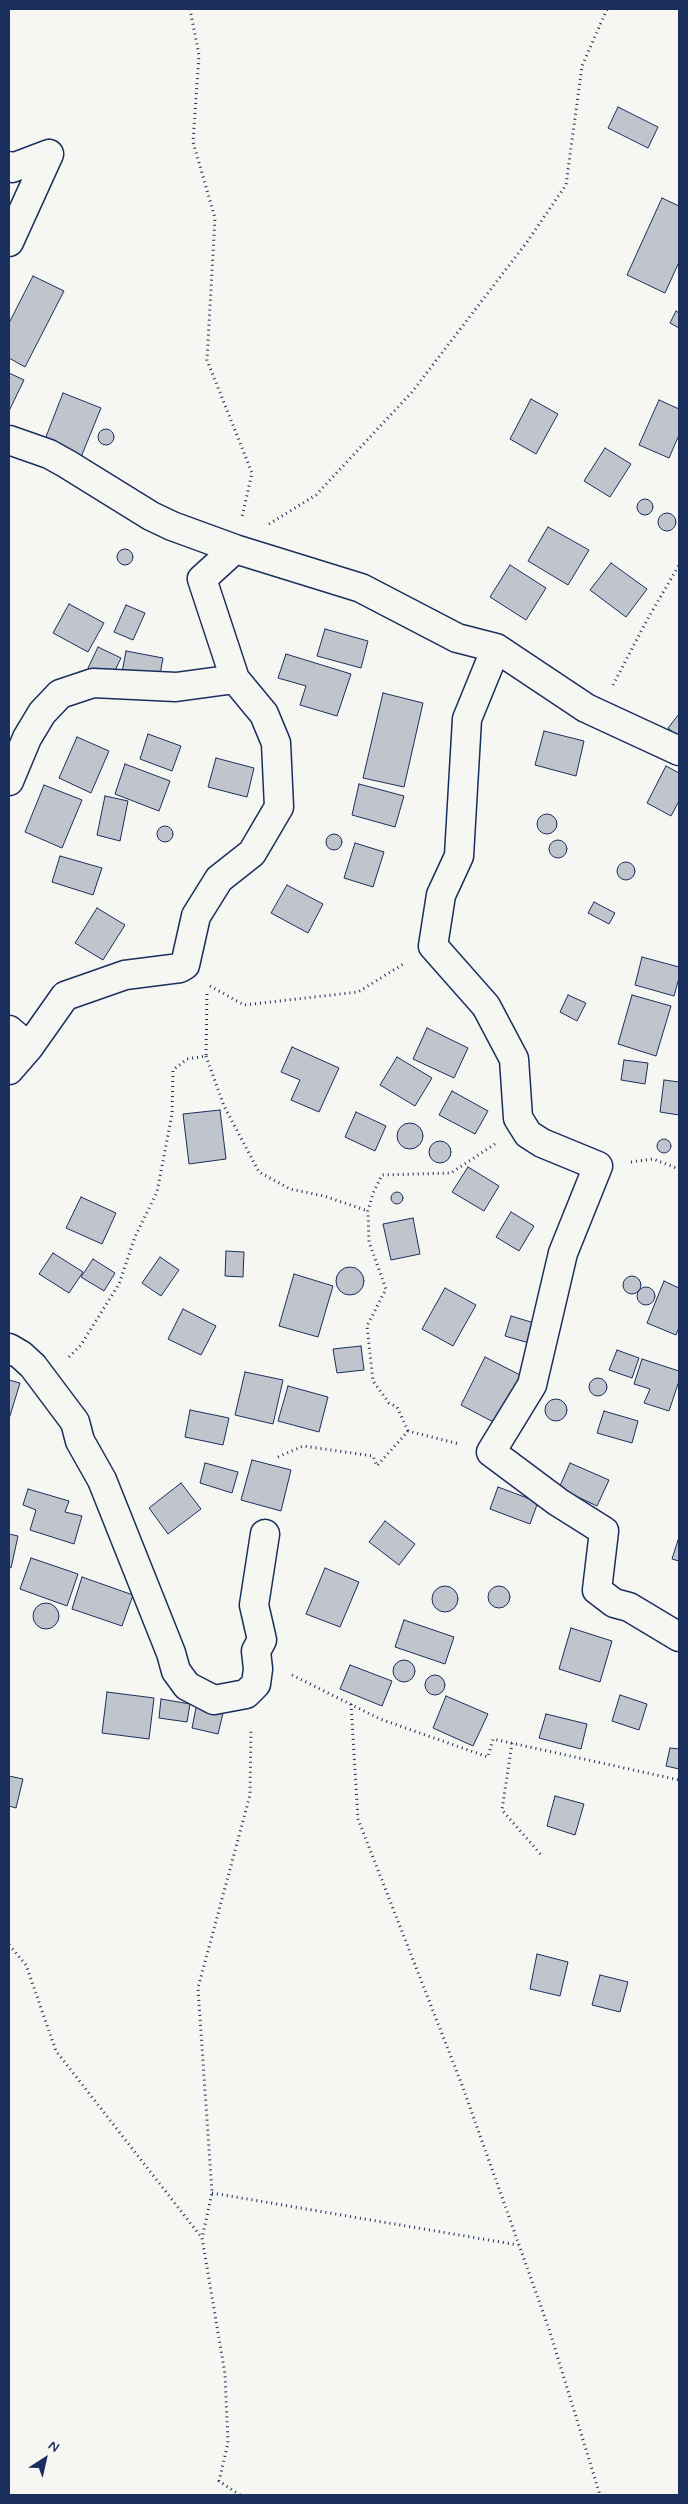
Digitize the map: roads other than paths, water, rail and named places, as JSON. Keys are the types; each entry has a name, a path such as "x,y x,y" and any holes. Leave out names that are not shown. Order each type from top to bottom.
{"street":[{"path":"9,166 12,168 49,154 9,242"},
{"path":"9,440 61,460 165,523 235,549 361,588 457,638 496,648 598,714 679,751"},
{"path":"9,1070 19,1039 65,996 125,975 180,968 186,965 196,916 219,879 252,853 279,807 276,742 264,714 235,678 202,578 235,549"},
{"path":"496,648 467,719 458,856 442,895 433,946 486,1006 514,1059 518,1118 528,1134 542,1143 598,1166 563,1254 532,1385 491,1452 558,1502 604,1531 597,1590 614,1603 628,1607 679,1637"},
{"path":"9,781 27,738 42,713 60,694 93,683 176,687 235,678"},
{"path":"9,1348 28,1361 75,1422 80,1441 102,1480 180,1678 187,1686 214,1700 246,1694 252,1690 258,1669 256,1651 262,1640 254,1605 265,1534"}]}
